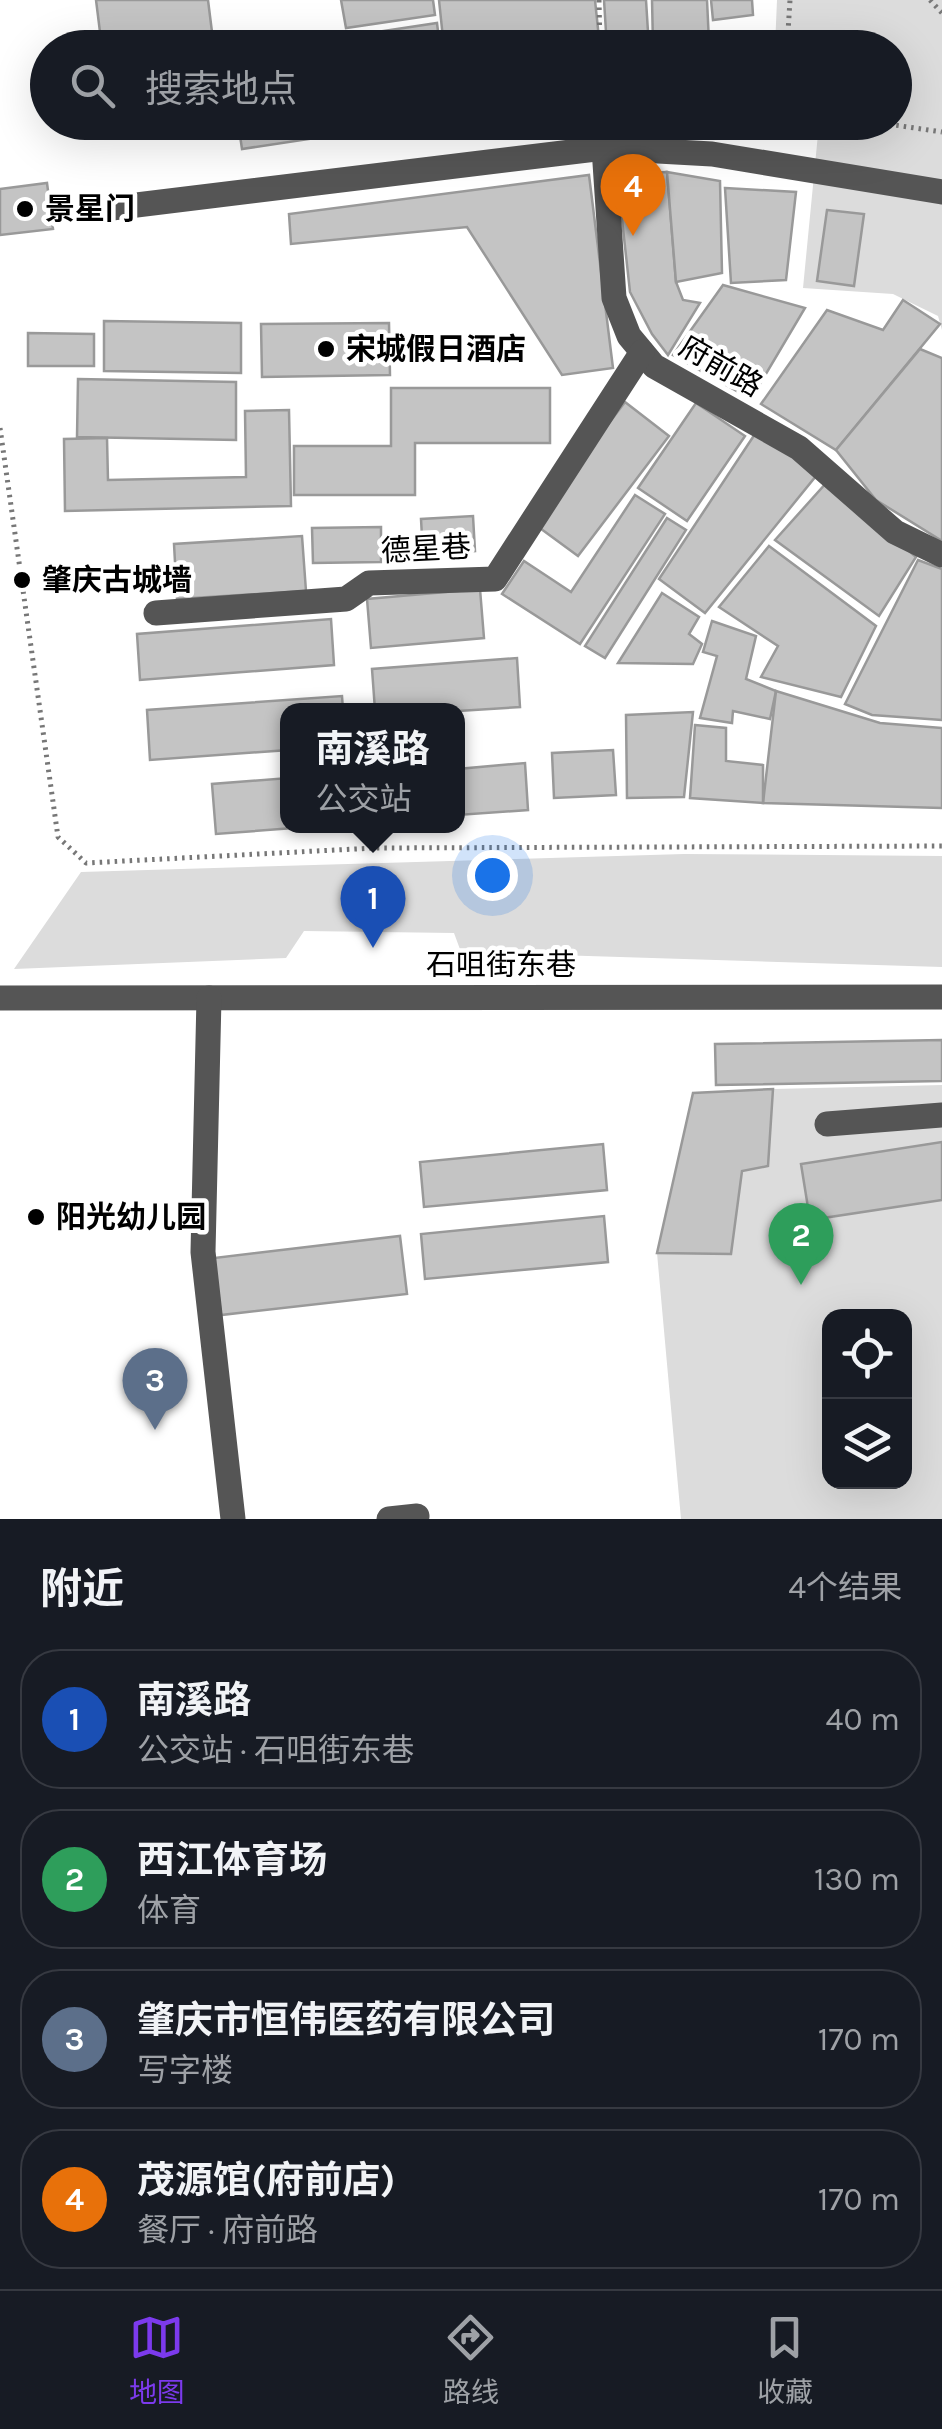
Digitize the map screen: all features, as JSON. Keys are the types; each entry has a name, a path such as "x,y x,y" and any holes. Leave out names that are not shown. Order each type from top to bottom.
{"street":[{"path":"112,208 604,148 712,154 942,192"},
{"name":"府前路","path":"604,148 614,298 628,336 654,366 799,448 895,532 942,556"},
{"name":"德星巷","path":"156,613 346,600 369,583 495,578 642,352"},
{"name":"石咀街东巷","path":"0,998 942,997"},
{"path":"209,998 203,1252 233,1519"},
{"path":"827,1124 942,1115"},
{"path":"389,1519 417,1516"}],"path":[{"path":"599,0 600,30"},
{"path":"788,30 790,0"},
{"path":"930,0 942,13"},
{"path":"912,128 942,132"},
{"path":"0,428 58,836 86,863 374,848 942,846"}],"shaded area":[{"path":"777,0 942,0 942,330 938,316 893,294 803,288 817,140 912,140 912,30 776,30"},
{"path":"684,854 942,856 942,967 461,952 454,933 304,931 286,958 14,969 81,872"},
{"path":"942,1085 942,1519 681,1519 657,1253 731,1254 742,1171 773,1089"}],"building":[{"path":"96,0 208,0 212,30 100,30"},
{"path":"341,0 433,0 435,15 346,28"},
{"path":"439,0 595,0 598,30 442,30"},
{"path":"604,0 646,0 648,30 606,30"},
{"path":"652,0 707,0 708,30 653,30"},
{"path":"711,0 752,0 753,15 713,20"},
{"path":"437,23 438,30 391,30"},
{"path":"241,140 302,140 242,149"},
{"path":"667,172 676,282 683,300 700,303 668,355 630,292 617,174"},
{"path":"667,172 720,181 722,273 676,282"},
{"path":"589,175 613,368 562,375 467,227 291,244 289,214"},
{"name":"景星门","path":"47,183 53,229 0,235 0,189"},
{"path":"725,188 796,192 786,280 731,283"},
{"path":"827,210 864,214 854,286 817,281"},
{"path":"723,285 805,308 751,399 673,355"},
{"path":"903,300 940,324 836,450 761,404 827,310 883,330"},
{"path":"104,321 241,323 241,373 104,371"},
{"name":"宋城假日酒店","path":"389,323 390,375 262,377 261,324"},
{"path":"28,333 94,334 94,366 28,366"},
{"path":"920,349 942,358 942,541 876,500 836,450"},
{"path":"78,379 236,382 236,440 77,437"},
{"path":"391,388 550,388 550,443 415,443 415,495 294,495 294,446 391,446"},
{"path":"625,402 669,436 578,556 533,523"},
{"path":"696,403 745,436 687,521 638,488"},
{"path":"289,410 291,506 65,511 64,439 107,438 108,480 246,477 245,411"},
{"path":"755,434 820,471 705,613 659,579"},
{"path":"828,481 916,557 879,616 775,540"},
{"path":"635,495 665,514 580,644 502,594 524,561 571,592"},
{"path":"473,516 475,551 423,555 421,519"},
{"path":"667,518 686,530 605,658 585,646"},
{"path":"381,527 381,562 313,563 312,528"},
{"path":"302,536 306,591 177,599 174,544"},
{"path":"769,546 876,626 841,697 761,677 778,646 719,607"},
{"path":"918,560 942,569 942,720 872,715 845,704"},
{"path":"480,589 484,638 371,648 367,599"},
{"path":"662,593 699,617 689,634 702,644 693,664 618,663"},
{"path":"331,619 334,665 140,680 137,634"},
{"path":"712,621 756,636 746,679 776,691 770,719 733,711 732,723 700,718 717,656 703,652"},
{"path":"517,658 520,707 465,711 465,703 374,703 372,669"},
{"path":"776,691 880,723 942,728 942,808 763,803"},
{"path":"342,696 342,703 280,703 280,751 150,760 147,710"},
{"path":"693,712 684,797 627,798 626,715"},
{"path":"695,725 726,728 726,761 763,765 763,803 690,798"},
{"path":"613,750 616,795 554,798 552,753"},
{"path":"525,763 528,810 465,814 465,768"},
{"path":"280,779 280,829 216,834 212,784"},
{"path":"942,1040 942,1081 716,1085 715,1044"},
{"path":"773,1089 768,1166 742,1171 731,1254 657,1253 693,1093"},
{"path":"942,1142 942,1200 810,1220 801,1164"},
{"path":"603,1144 607,1190 424,1207 420,1162"},
{"path":"604,1216 608,1262 425,1279 421,1234"},
{"path":"400,1236 407,1294 221,1315 214,1258"}],"place":[{"name":"景星门","path":"25,209"},
{"name":"茂源馆(府前店)","path":"633,236"},
{"name":"宋城假日酒店","path":"326,349"},
{"name":"肇庆古城墙","path":"22,580"},
{"name":"南溪路","path":"373,948"},
{"name":"阳光幼儿园","path":"36,1217"},
{"name":"西江体育场","path":"801,1285"},
{"name":"肇庆市恒伟医药有限公司","path":"155,1430"}]}
